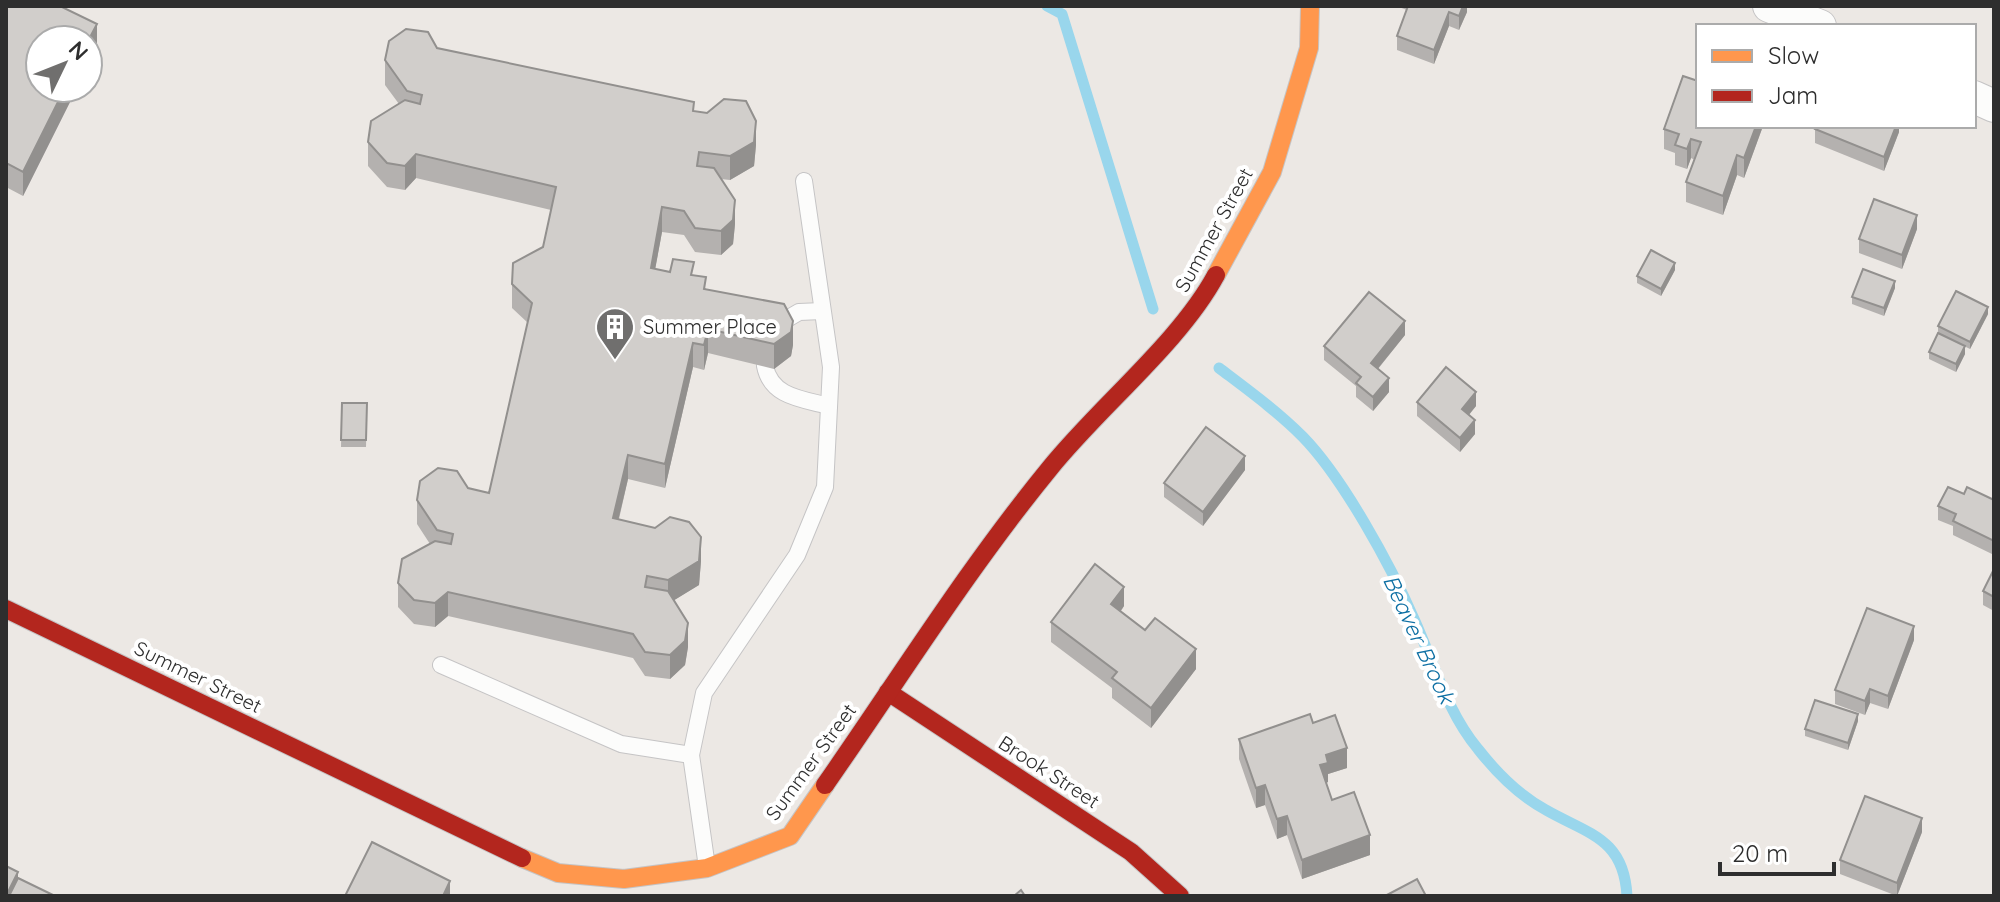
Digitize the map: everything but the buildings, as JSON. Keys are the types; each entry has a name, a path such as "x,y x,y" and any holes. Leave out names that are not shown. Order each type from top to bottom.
{"street":[{"name":"Summer Street","path":"6,609 486,843 558,873 624,879 707,868 790,836 1015,510 1082,428 1200,305 1272,172 1309,48 1310,6"},
{"path":"1769,6 1815,24"},
{"name":"Brook Street","path":"888,692 1131,852 1180,896"}],"lane":[{"path":"707,868 691,755 704,693 797,555 825,487 831,367 804,181"},
{"path":"775,326 799,312 822,311"},
{"path":"765,366 767,378 781,393 829,406"},
{"path":"441,665 621,744 691,755"}],"waterway":[{"name":"Beaver Brook","path":"1047,6 1062,14 1153,309"},
{"name":"Beaver Brook","path":"1219,368 1293,427 1334,475 1393,574 1449,703 1467,735 1518,791 1546,810 1589,832 1611,850 1619,861 1627,896"}],"traffic: slow":[{"path":"1216,275 1272,172 1309,48 1310,6"},
{"path":"522,858 558,873 624,879 707,868 790,836 825,785"}],"traffic: jam":[{"path":"825,785 962,584 1020,506 1070,445 1182,325 1216,275"},
{"path":"6,609 522,858"},
{"path":"888,692 1131,852 1180,896"}],"place":[{"name":"Summer Place","path":"615,361"}]}
